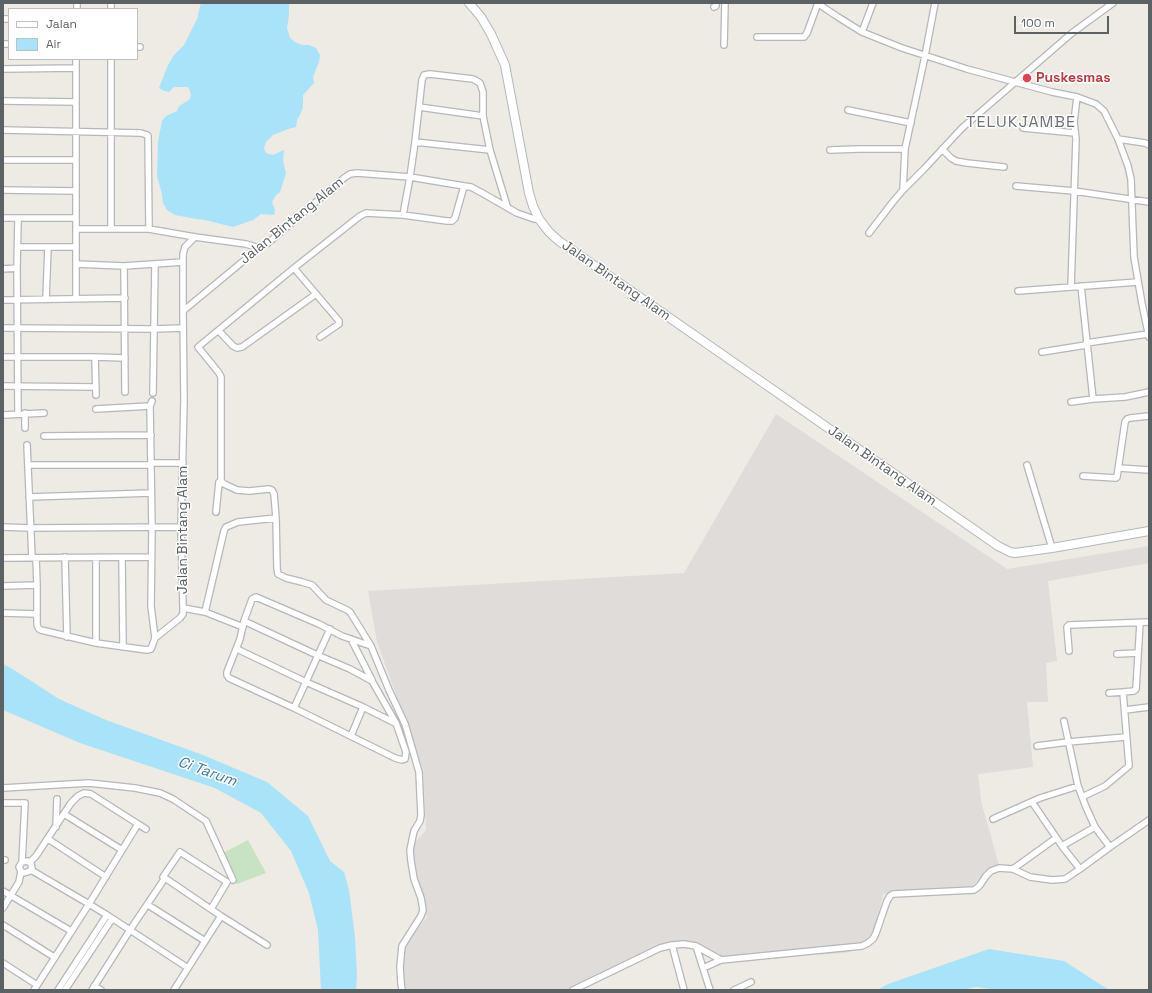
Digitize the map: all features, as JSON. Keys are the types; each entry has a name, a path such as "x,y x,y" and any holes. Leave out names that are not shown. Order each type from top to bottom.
{"street":[{"path":"469,3 481,17 491,34 505,65 529,193 539,219"},
{"path":"724,44 725,3"},
{"path":"757,37 804,37 807,33 818,3 862,32 925,56 1052,92 1077,97 1096,104 1104,111 1118,139 1128,166 1132,199 1134,257 1149,336 1086,344 1042,352"},
{"path":"862,32 873,3"},
{"path":"903,190 905,149 935,3"},
{"path":"869,233 903,190 980,112 1072,33 1113,3"},
{"path":"76,60 76,299"},
{"path":"111,60 111,229"},
{"path":"3,69 76,68"},
{"path":"403,215 415,142 422,80 426,74 473,79 480,83 482,87 483,116 490,150 507,206"},
{"path":"1071,287 1076,139 1074,122 1077,97"},
{"path":"3,101 76,102"},
{"path":"419,107 483,116"},
{"path":"848,110 911,123"},
{"path":"1023,128 1075,133"},
{"path":"3,130 141,133 147,135 149,229"},
{"path":"1118,139 1149,144"},
{"path":"415,142 490,150"},
{"path":"830,150 905,149"},
{"path":"942,149 956,161 1004,167"},
{"path":"3,160 76,160"},
{"name":"Jalan Bintang Alam","path":"27,445 30,528 37,585 38,629 96,643 147,650 151,648 155,638 183,614 181,527 184,396 183,311 258,248 268,243 350,174 357,173 410,177 471,187 517,213 526,217 539,219 549,232 559,241 998,546 1013,553 1052,548 1149,531"},
{"path":"216,512 219,482 221,481 220,374 198,347 360,216 366,213 403,215 452,221 455,218 464,186"},
{"path":"1016,186 1074,191 1149,202"},
{"path":"3,190 76,191"},
{"path":"3,218 76,218"},
{"path":"18,218 18,414"},
{"path":"76,229 149,229 246,244 258,248"},
{"path":"183,311 183,254 185,247 195,237"},
{"path":"18,247 76,248"},
{"path":"46,299 48,247"},
{"path":"76,264 124,266 184,262"},
{"path":"153,393 155,264"},
{"path":"124,266 125,392"},
{"path":"3,269 17,268"},
{"path":"294,268 339,322 320,337"},
{"path":"1018,291 1138,282"},
{"path":"1081,286 1093,399"},
{"path":"219,331 233,346 237,348 242,347 316,294"},
{"path":"3,300 125,298"},
{"path":"3,328 183,328"},
{"path":"3,357 125,358"},
{"path":"95,357 96,395"},
{"path":"3,386 95,387"},
{"path":"1071,402 1126,397 1149,392"},
{"path":"96,409 151,404 151,606 155,638"},
{"path":"3,415 44,413"},
{"path":"25,414 25,428"},
{"path":"1083,476 1116,478 1118,476 1125,422 1130,418 1149,416"},
{"path":"44,436 151,435"},
{"path":"28,465 183,463"},
{"path":"1027,465 1052,548"},
{"path":"1119,468 1149,470"},
{"path":"221,481 237,490 249,491 269,488 272,490 276,518 278,574 286,578 312,585 326,600 347,610 352,615 371,646 405,724 419,772 421,815 420,822 414,831 410,850 414,879 422,898 423,910 421,916 402,946 400,967 402,990"},
{"path":"29,497 151,493"},
{"path":"205,612 226,527 238,522 276,518"},
{"path":"3,527 181,527"},
{"path":"65,557 67,637"},
{"path":"3,558 151,557"},
{"path":"96,558 96,643"},
{"path":"122,558 123,647"},
{"path":"3,586 37,585"},
{"path":"351,639 372,681 396,723 406,752 405,759 402,760 395,758 229,678 227,675 237,649 252,599 256,597 319,624 342,636 351,639 371,646"},
{"path":"183,608 205,612 244,624 350,669 372,681"},
{"path":"3,613 37,614"},
{"path":"1069,651 1069,626 1149,622"},
{"path":"1109,692 1136,690 1140,623"},
{"path":"294,708 330,629"},
{"path":"237,649 396,723"},
{"path":"1117,654 1138,653"},
{"path":"1082,797 1105,786 1129,766 1123,692"},
{"path":"351,736 363,707"},
{"path":"1125,710 1149,707"},
{"path":"1064,721 1078,786 1082,797 1095,827 1110,847"},
{"path":"1037,746 1126,737"},
{"path":"3,788 89,783 135,788 173,799 206,821 233,880"},
{"path":"993,819 1052,794 1078,786"},
{"path":"30,862 48,839 73,800 84,793 91,794 146,829"},
{"path":"56,827 57,799"},
{"path":"1032,802 1056,838 1080,869"},
{"path":"3,803 25,803 22,862 19,867 89,904 188,968"},
{"path":"64,814 122,850"},
{"path":"703,968 721,960 862,946 873,939 887,901 893,894 974,890 980,885 991,870 999,868 1013,869 1030,877 1052,880 1065,879 1149,820"},
{"path":"3,963 35,988 138,824"},
{"path":"1062,846 1095,827"},
{"path":"1013,869 1056,838"},
{"path":"48,839 106,877"},
{"path":"211,909 227,882 180,852 163,877 166,878 211,909 267,945"},
{"path":"22,862 30,862"},
{"path":"3,908 26,871 32,866 30,862"},
{"path":"101,990 93,988 130,930 166,878"},
{"path":"3,891 71,931"},
{"path":"148,905 205,941"},
{"path":"58,990 107,915"},
{"path":"174,990 222,916"},
{"path":"65,990 112,919"},
{"path":"3,925 54,957"},
{"path":"573,990 660,948 672,945 684,944 696,946 721,960"},
{"path":"672,945 684,990"},
{"path":"696,946 710,990"},
{"path":"734,990 751,982"}],"shaded area":[{"path":"776,414 1007,569 1149,546 1149,563 1048,581 1057,661 1046,663 1048,702 1027,702 1033,767 978,774 981,801 1000,869 986,871 971,888 883,894 873,938 866,947 845,953 724,960 700,945 664,948 569,990 403,990 403,956 409,940 427,917 414,871 414,844 426,830 423,769 377,642 368,591 684,573"}],"green space":[{"path":"248,840 266,873 237,884 223,853"}],"water":[{"path":"201,3 289,3 287,28 290,38 302,45 309,45 316,48 320,55 313,77 314,83 303,95 303,107 297,120 296,127 273,135 266,142 264,148 266,153 273,155 284,150 283,161 286,173 280,192 276,195 272,202 275,210 274,215 261,214 253,220 233,227 175,215 167,210 163,203 157,176 158,141 162,121 166,116 177,111 179,106 189,100 191,96 188,87 174,87 169,92 159,88 168,65 174,55 184,45 197,19"},
{"name":"Ci Tarum","path":"3,664 59,699 106,720 203,755 267,782 308,816 330,861 344,872 349,890 355,938 357,976 356,990 321,990 318,930 309,893 291,851 261,813 215,788 80,743 3,710"},
{"path":"989,949 1064,961 1109,990 998,990 976,987 961,990 877,990 888,984"}],"place":[{"name":"Puskesmas","path":"1027,78"}],"district":[{"name":"TELUKJAMBE","path":"1021,123"}]}
